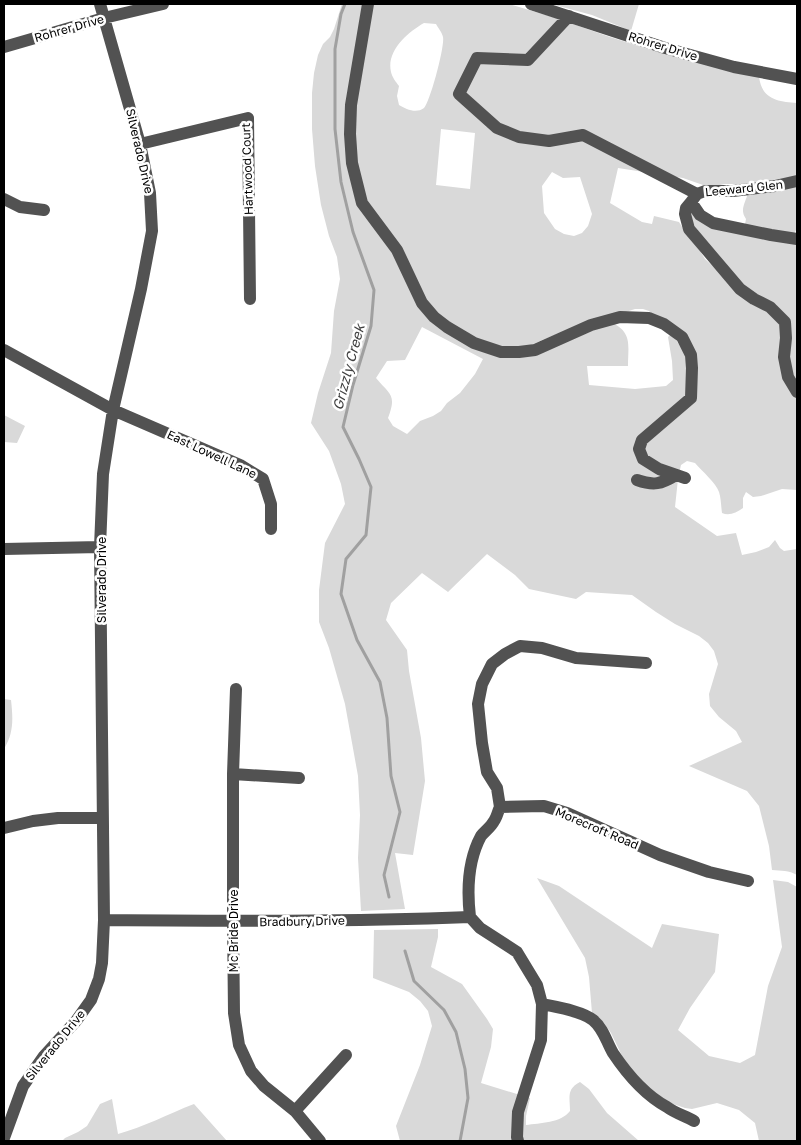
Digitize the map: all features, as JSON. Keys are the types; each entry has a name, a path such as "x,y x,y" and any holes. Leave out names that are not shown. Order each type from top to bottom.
{"street":[{"name":"Silverado Drive","path":"4,1138 23,1086 44,1056 76,1021 91,1000 102,963 104,920 100,547 103,474 113,410 141,289 152,231 150,193 140,144 100,4"},
{"name":"Rohrer Drive","path":"4,47 104,18 163,4"},
{"path":"368,4 352,106 350,134 352,163 362,203 397,250 422,303 434,318 474,343 501,352 535,350 591,325 620,317 649,318 664,324 682,337 691,355 691,398 642,440 639,449 643,459 659,470 681,476 653,484 637,480"},
{"name":"Rohrer Drive","path":"531,4 665,48 734,67 797,80"},
{"path":"569,16 528,60 477,58 458,94 496,128 519,137 549,141 583,136 694,198 686,208 685,214 689,230 740,289 754,299 770,306 785,322 784,357 788,377 797,392"},
{"name":"Hartwood Court","path":"140,144 248,118 250,299"},
{"name":"Leeward Glen","path":"797,181 733,192 706,191 694,198 700,214 713,223 797,239"},
{"path":"4,200 20,207 44,210"},
{"name":"East Lowell Lane","path":"4,350 113,410 240,465 263,479 271,504 271,529"},
{"path":"4,549 100,547"},
{"path":"518,1141 518,1112 541,1040 542,1004 537,985 517,952 480,928 470,917 468,899 471,867 482,835 494,822 500,807 497,788 488,772 482,743 478,704 482,684 492,664 504,654 520,646 542,648 576,658 646,663"},
{"name":"Mc Bride Drive","path":"236,690 233,774 233,921 234,1012 239,1045 251,1071 264,1086 295,1111 320,1141"},
{"path":"233,774 299,778"},
{"name":"Morecroft Road","path":"500,807 544,806 567,813 660,855 709,872 748,881"},
{"path":"4,828 33,821 58,818 102,818"},
{"name":"Bradbury Drive","path":"104,920 233,921 470,917"},
{"path":"542,1004 592,1019 602,1030 613,1052 635,1081 666,1107 694,1121"},
{"path":"295,1111 346,1056"}],"shaded area":[{"path":"342,4 509,4 667,55 759,76 763,90 772,98 783,102 797,103 797,212 796,230 793,236 797,242 797,490 782,489 753,497 746,492 743,498 743,508 732,514 725,514 722,513 720,494 715,485 695,463 687,461 681,465 675,507 717,536 736,533 742,555 769,547 775,540 784,551 797,549 797,875 788,871 772,870 769,846 759,806 747,791 689,766 742,742 736,731 719,717 710,706 709,694 718,664 714,651 708,643 656,612 632,595 586,592 576,599 529,589 515,575 487,554 448,592 422,573 391,603 386,620 407,650 421,738 425,781 413,855 395,853 405,909 361,911 358,858 360,815 358,776 345,704 329,648 319,622 319,590 325,543 345,504 341,484 329,451 311,423 318,393 331,353 334,311 340,279 337,257 321,205 312,129 314,73 318,55 323,44 330,37","holes":["424,23 436,24 443,37 443,42 427,104 421,110 414,111 399,105 397,96 399,86 394,79 390,64 395,50 400,43","441,129 475,133 470,189 436,185","618,168 683,178 703,185 735,184 743,186 748,192 743,209 746,219 743,235 691,212 691,221 727,271 762,299 777,305 777,316 720,273 705,259 679,222 654,216 652,224 642,222 610,203","552,172 563,178 580,177 592,214 588,226 582,233 574,236 564,234 555,229 544,213 542,186","635,309 643,309 649,311 693,356 682,349 670,335 668,337 673,380 666,386 635,389 589,385 587,366 628,366 626,334 617,325 609,321 518,354 526,347 552,336","422,327 483,359 475,374 460,393 447,403 441,411 420,421 407,434 393,426 388,418 392,404 391,395 376,378 387,361 405,360"]},
{"path":"551,4 639,4 631,31 592,15"},
{"path":"4,415 25,426 17,443 4,442"},
{"path":"4,699 11,700 12,719 10,737 4,749"},
{"path":"537,878 559,886 652,948 662,924 719,934 715,972 690,1008 678,1030 709,1056 740,1063 755,1055 768,986 782,947 773,880 788,882 797,887 797,1141 759,1141 755,1123 739,1110 717,1103 692,1109 685,1108 673,1104 648,1090 625,1062 604,1023 592,1013 589,977 585,958"},
{"path":"438,929 431,967 462,984 493,1029 491,1047 481,1083 530,1098 526,1125 550,1122 566,1115 570,1111 569,1098 571,1091 580,1082 589,1089 607,1113 639,1141 400,1141 396,1126 420,1065 432,1026 428,1011 409,992 373,978 374,930"},
{"path":"112,1099 118,1134 194,1104 227,1141 62,1141 87,1126 100,1104"}],"waterway":[{"name":"Grizzly Creek","path":"345,4 341,14 335,49 335,129 341,182 353,232 374,290 371,326 353,385 343,427 371,487 366,535 346,559 341,594 357,640 380,682 387,718 391,776 400,812 384,875 389,897"},
{"name":"Grizzly Creek","path":"405,951 414,981 444,1010 456,1032 465,1069 468,1098 460,1141"}]}
